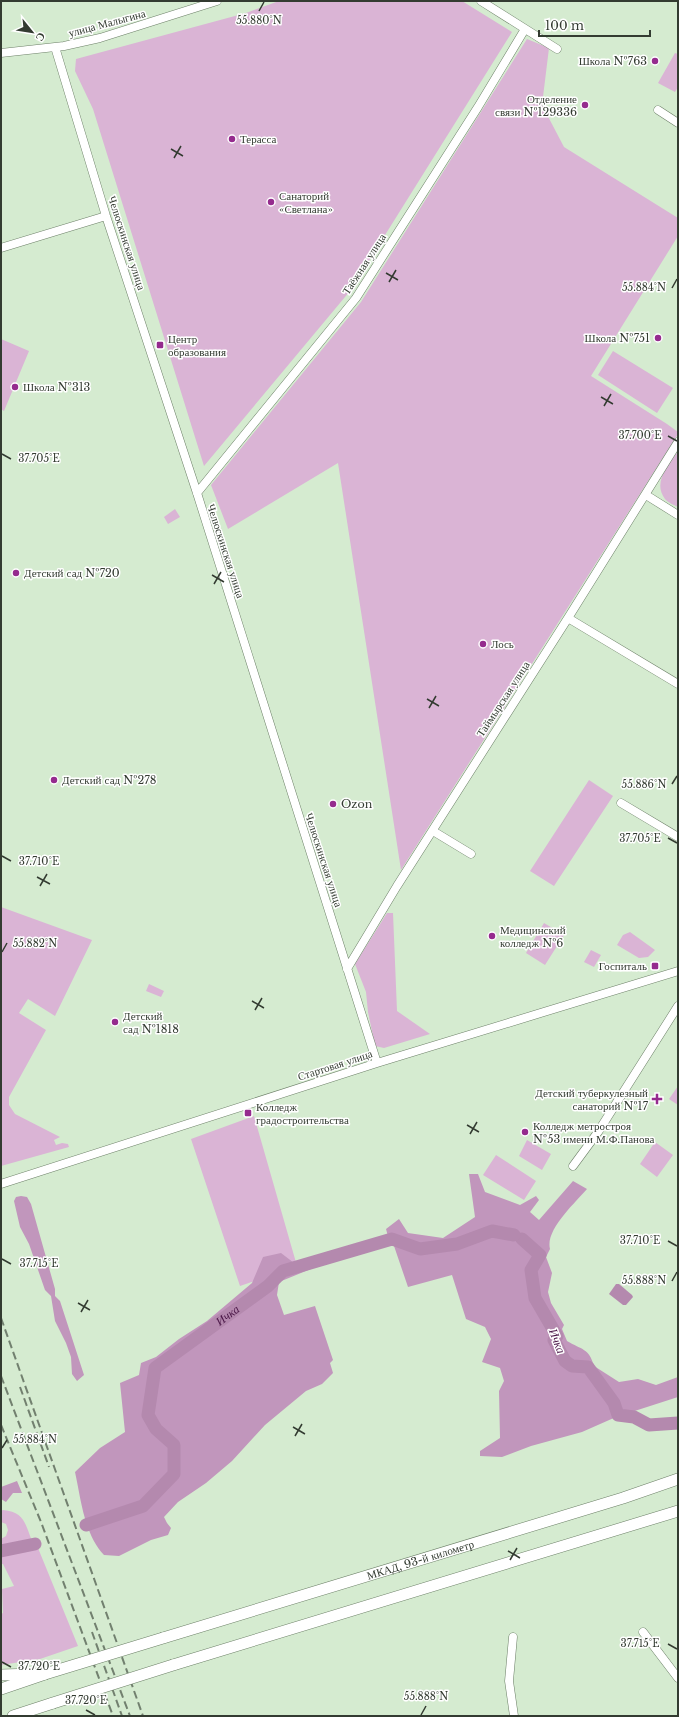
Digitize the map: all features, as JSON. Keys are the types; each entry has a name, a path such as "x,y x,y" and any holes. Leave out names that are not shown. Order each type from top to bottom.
{"highway":[{"name":"МКАД, 93-й километр","path":"1,1689 45,1674 623,1498 678,1479"},
{"path":"13,1716 173,1665 678,1511"},
{"path":"1,1674 45,1674"}],"street":[{"name":"улица Малыгина","path":"1,53 54,47 100,38 217,1"},
{"path":"481,1 557,49"},
{"name":"Таёжная улица","path":"197,494 356,298 478,107 525,29"},
{"name":"Челюскинская улица","path":"54,47 106,216 197,494 377,1063"},
{"path":"658,110 678,123"},
{"path":"1,248 106,216"},
{"name":"Таймырская улица","path":"347,969 397,886 646,495 678,442"},
{"path":"646,495 678,515"},
{"path":"568,618 678,684"},
{"path":"621,803 678,837"},
{"path":"433,831 471,854"},
{"name":"Стартовая улица","path":"1,1184 377,1063 678,971"},
{"path":"573,1166 598,1132 678,1006"},
{"path":"643,1632 678,1678"},
{"path":"513,1637 509,1681 514,1716"}],"shaded area":[{"path":"279,1 462,1 512,32 350,291 204,466 93,109 75,71 76,59 246,13"},
{"path":"527,39 549,48 542,105 564,147 678,218 678,236 591,376 667,424 678,432 678,434 401,870 338,463 228,529 211,485 361,302"},
{"path":"675,53 678,54 678,87 675,92 658,83"},
{"path":"1,339 29,351 4,411 1,409"},
{"path":"613,351 673,388 657,413 598,375"},
{"path":"678,451 678,507 665,499 661,493 660,486 663,474"},
{"path":"175,509 180,517 168,524 164,517"},
{"path":"589,780 613,796 554,886 530,871"},
{"path":"1,907 92,940 55,1016 28,999 19,1013 46,1030 9,1097 9,1105 15,1114 60,1137 54,1140 56,1145 62,1143 68,1144 69,1147 1,1166"},
{"path":"387,913 393,913 397,1011 430,1034 384,1048 375,1046 368,1012 366,992 355,964"},
{"path":"544,923 564,935 545,965 526,953"},
{"path":"630,932 655,950 648,957 639,958 617,945 623,935"},
{"path":"591,950 601,955 594,967 584,962"},
{"path":"149,984 164,991 161,997 146,991"},
{"path":"678,1086 678,1105 669,1099"},
{"path":"254,1116 297,1266 240,1286 191,1139"},
{"path":"527,1140 551,1154 542,1170 519,1156"},
{"path":"655,1142 673,1155 657,1177 640,1164"},
{"path":"496,1155 536,1181 524,1200 483,1175"},
{"path":"469,1174 478,1174 485,1192 520,1205 536,1196 539,1200 530,1212 539,1220 573,1181 587,1189 556,1225 550,1242 550,1249 546,1257 552,1273 548,1292 551,1303 564,1325 562,1329 567,1341 584,1350 590,1356 594,1366 619,1382 638,1379 656,1385 678,1377 678,1397 616,1417 582,1432 531,1446 502,1457 480,1456 480,1451 500,1438 499,1391 504,1381 500,1368 482,1362 491,1339 485,1327 466,1319 452,1275 408,1287 393,1243 323,1264 279,1282 277,1295 284,1315 315,1306 333,1360 330,1363 333,1373 322,1384 306,1391 265,1425 232,1461 206,1483 178,1502 164,1517 171,1528 168,1535 151,1540 119,1556 104,1555 97,1547 84,1516 75,1472 100,1448 125,1432 120,1383 139,1375 141,1363 156,1357 179,1339 207,1321 252,1283 263,1257 281,1253 298,1266 389,1240 386,1229 399,1219 408,1233 443,1238 475,1217"},
{"path":"16,1197 27,1197 31,1204 55,1289 55,1296 60,1301 84,1375 77,1381 72,1374 71,1357 66,1343 55,1321 51,1296 45,1290 29,1244 20,1227 14,1201"},
{"path":"616,1284 619,1284 633,1297 626,1305 623,1305 609,1294"},
{"path":"17,1481 22,1493 13,1493 6,1502 1,1499 1,1487"},
{"path":"1,1511 10,1511 20,1516 32,1541 11,1547 1,1548 1,1539 6,1536 8,1530 6,1524 1,1522"},
{"path":"35,1544 38,1548 78,1646 40,1659 1,1665 1,1614 3,1613 2,1589 14,1586 3,1564 1,1564 1,1555 10,1550"}],"waterway":[{"name":"Ичка","path":"86,1525 143,1506 174,1474 174,1445 156,1429 148,1415 155,1368 268,1286 283,1271 392,1239 420,1249 457,1244 492,1231 514,1235"},
{"name":"Ичка","path":"522,1239 540,1255 531,1270 535,1298 557,1336 554,1340 565,1361 572,1366 588,1367 614,1403 618,1415 634,1417 649,1425 678,1423"},
{"name":"Ичка","path":"1,1551 35,1544"},
{"name":"Ичка","path":"1,1555 10,1550"}],"railway":[{"path":"1,1318 143,1716"},
{"path":"1,1376 130,1716"},
{"path":"20,1387 49,1467"},
{"path":"1,1425 41,1522 113,1716"},
{"path":"92,1632 122,1716"}],"place":[{"name":"Школа №763","path":"655,61"},
{"name":"Отделение связи №129336","path":"585,105"},
{"name":"Терасса","path":"232,139"},
{"name":"Санаторий «Светлана»","path":"271,202"},
{"name":"Школа №751","path":"658,338"},
{"name":"Центр образования","path":"160,345"},
{"name":"Школа №313","path":"15,387"},
{"name":"Детский сад №720","path":"16,573"},
{"name":"Лось","path":"483,644"},
{"name":"Детский сад №278","path":"54,780"},
{"name":"Ozon","path":"333,804"},
{"name":"Медицинский колледж №6","path":"492,936"},
{"name":"Госпиталь","path":"655,966"},
{"name":"Детский сад №1818","path":"115,1022"},
{"name":"Детский туберкулезный санаторий №17","path":"657,1099"},
{"name":"Колледж градостроительства","path":"248,1113"},
{"name":"Колледж метростроя №53 имени М.Ф.Панова","path":"525,1132"}]}
